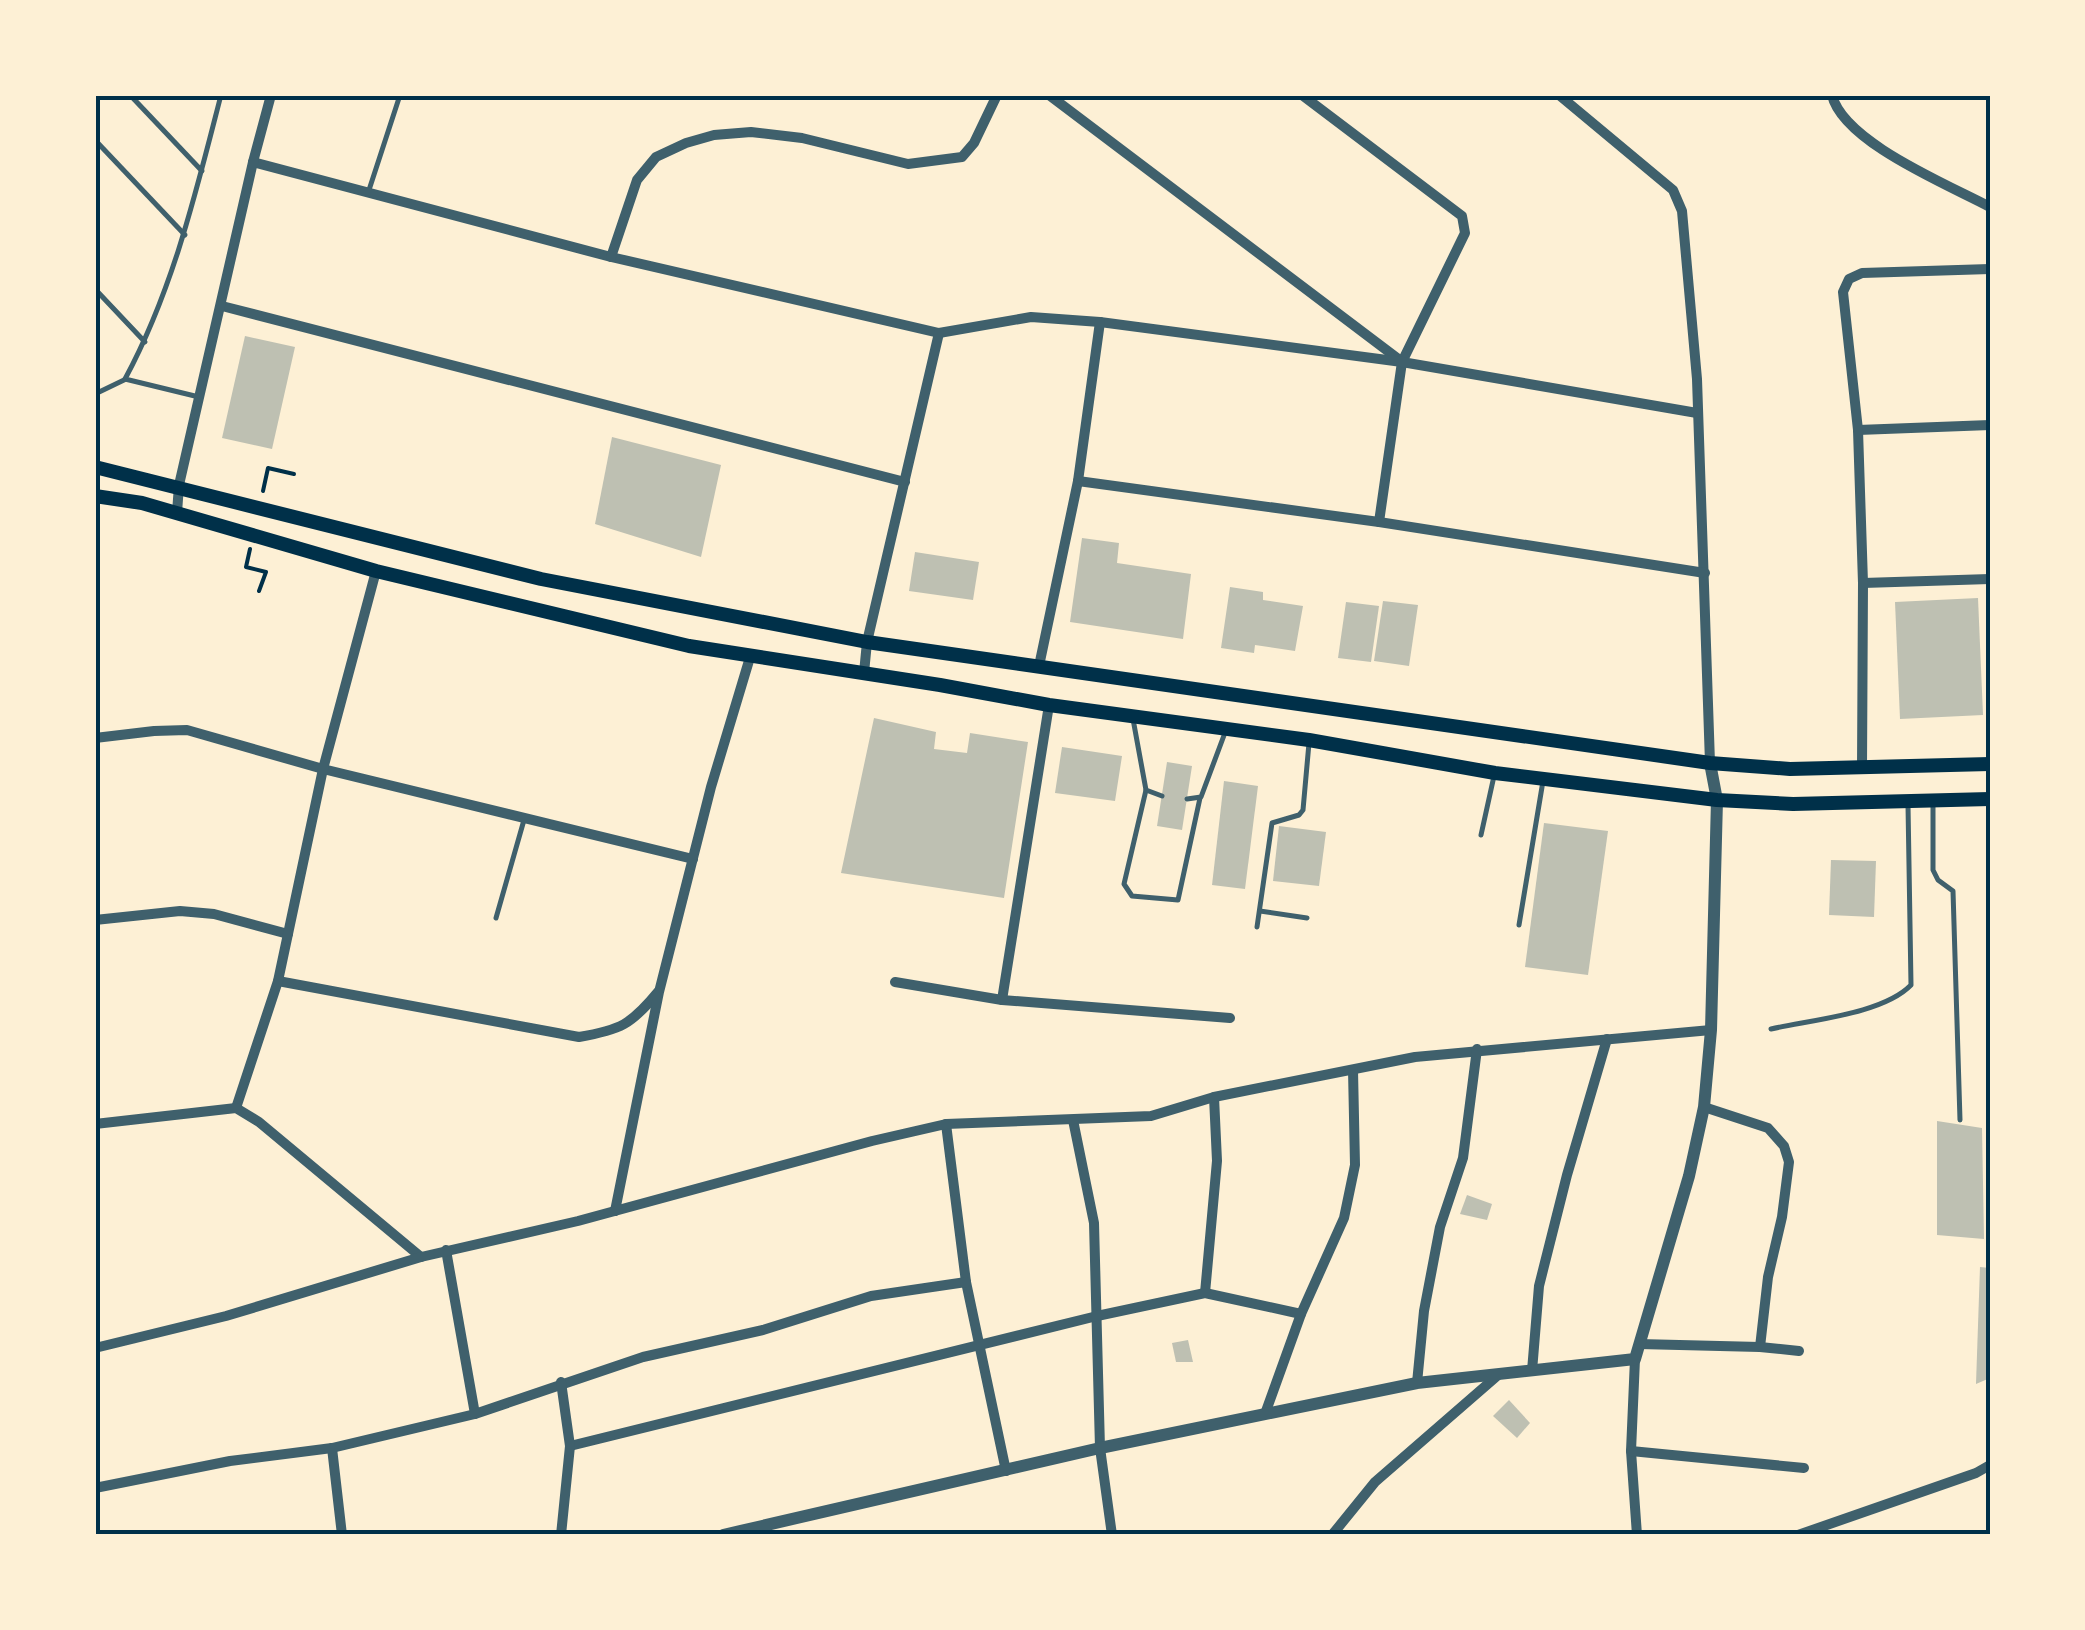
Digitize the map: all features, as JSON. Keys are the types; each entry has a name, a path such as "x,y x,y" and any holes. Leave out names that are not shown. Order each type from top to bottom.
{"main road":[{"path":"95,466 541,579 867,642 1710,763 1862,769 1990,764"},
{"path":"95,496 142,503 376,572 689,646 1049,705 1309,740 1495,773 1716,800 1792,804 1990,799"}],"street":[{"path":"176,513 179,485 271,95"},
{"path":"561,95 597,95"},
{"path":"611,257 637,180 656,156 686,143 714,135 751,132 802,138 908,164 962,157 974,143 997,95"},
{"path":"1049,95 1402,362"},
{"path":"1302,95 1462,216 1465,232 1402,362 1379,522"},
{"path":"1560,95 1673,190 1682,211 1697,413 1710,763 1716,800 1712,1030 1704,1107 1684,1195 1635,1359 1631,1452 1638,1535"},
{"path":"1832,95 1834,104 1852,126 1880,147 1990,207"},
{"path":"253,162 611,257 939,333 1031,317 1100,322 1402,362 1697,413"},
{"path":"1862,769 1863,583 1858,430 1843,292 1849,279 1862,273 1990,268"},
{"path":"222,306 904,482"},
{"path":"1039,666 1078,481 1100,322"},
{"path":"864,672 867,642 939,333"},
{"path":"1858,430 1990,425"},
{"path":"1078,481 1379,522 1705,573"},
{"path":"236,1108 278,981 323,769 376,572"},
{"path":"1863,583 1990,578"},
{"path":"615,1210 659,992 751,654"},
{"path":"1002,1000 1049,705"},
{"path":"95,738 187,730 323,769 693,858"},
{"path":"95,920 180,911 214,914 288,934"},
{"path":"278,981 578,1037 612,1032 638,1015 659,992"},
{"path":"896,982 1002,1000 1230,1018"},
{"path":"95,1348 226,1316 421,1256 946,1124 1151,1116 1214,1097 1414,1057 1712,1030"},
{"path":"1532,1370 1539,1286 1606,1039"},
{"path":"1417,1383 1424,1310 1440,1227 1463,1158 1477,1049"},
{"path":"1265,1414 1301,1314 1344,1218 1355,1165 1353,1070"},
{"path":"1205,1293 1218,1161 1214,1097"},
{"path":"1704,1107 1768,1128 1784,1146 1789,1162 1760,1347"},
{"path":"95,1124 236,1108 259,1122 421,1256"},
{"path":"1072,1120 1094,1222 1100,1448 1112,1535"},
{"path":"946,1124 966,1282 1006,1470"},
{"path":"446,1250 475,1414"},
{"path":"95,1488 230,1460 332,1448 475,1414 644,1357 763,1330 871,1296 966,1282"},
{"path":"570,1446 1205,1293 1301,1314"},
{"path":"1639,1344 1800,1351"},
{"path":"723,1535 1100,1448 1417,1383 1635,1359"},
{"path":"1332,1535 1375,1482 1497,1376"},
{"path":"561,1382 570,1446 561,1535"},
{"path":"332,1448 342,1535"},
{"path":"1631,1452 1804,1468"},
{"path":"1798,1535 1976,1474 1990,1465"}],"lane":[{"path":"130,95 202,170"},
{"path":"95,394 125,379 145,342 185,235 221,95"},
{"path":"368,192 400,95"},
{"path":"95,140 185,235"},
{"path":"95,288 145,342"},
{"path":"125,379 201,398"},
{"path":"1132,716 1146,790 1124,884 1132,896 1178,900 1200,798 1226,729"},
{"path":"1257,927 1272,823 1303,810 1309,740"},
{"path":"1481,835 1495,773"},
{"path":"1519,925 1543,778"},
{"path":"1146,790 1162,796"},
{"path":"1187,799 1200,798"},
{"path":"1933,801 1933,870 1938,880 1954,891 1960,1120"},
{"path":"1771,1029 1866,1008 1901,996 1910,985 1908,802"},
{"path":"496,918 524,818"},
{"path":"1260,910 1307,918"}],"path":[{"path":"268,468 294,474"},
{"path":"246,567 266,572 259,590"}],"building":[{"path":"245,336 295,347 272,449 222,438"},
{"path":"612,437 721,465 701,557 595,524"},
{"path":"1082,538 1119,543 1117,563 1191,574 1183,639 1070,622"},
{"path":"915,552 979,562 973,600 909,591"},
{"path":"1230,587 1263,592 1263,600 1303,606 1295,651 1255,645 1254,653 1221,648"},
{"path":"1978,598 1983,715 1900,719 1895,602"},
{"path":"1383,601 1418,605 1409,666 1374,661"},
{"path":"1346,602 1379,606 1371,662 1338,658"},
{"path":"874,718 936,732 934,749 967,753 970,733 1028,742 1004,898 841,873"},
{"path":"1062,747 1122,756 1115,801 1055,793"},
{"path":"1167,762 1192,766 1182,830 1157,826"},
{"path":"1224,781 1258,786 1245,889 1212,885"},
{"path":"1544,823 1608,831 1588,975 1525,967"},
{"path":"1279,826 1326,832 1319,886 1273,881"},
{"path":"1831,860 1876,861 1874,917 1829,915"},
{"path":"1937,1121 1982,1128 1984,1239 1937,1235"},
{"path":"1467,1195 1492,1204 1487,1220 1460,1214"},
{"path":"1980,1267 1990,1268 1990,1378 1976,1384"},
{"path":"1188,1340 1193,1362 1176,1362 1172,1343"},
{"path":"1509,1400 1530,1423 1517,1438 1493,1416"}]}
